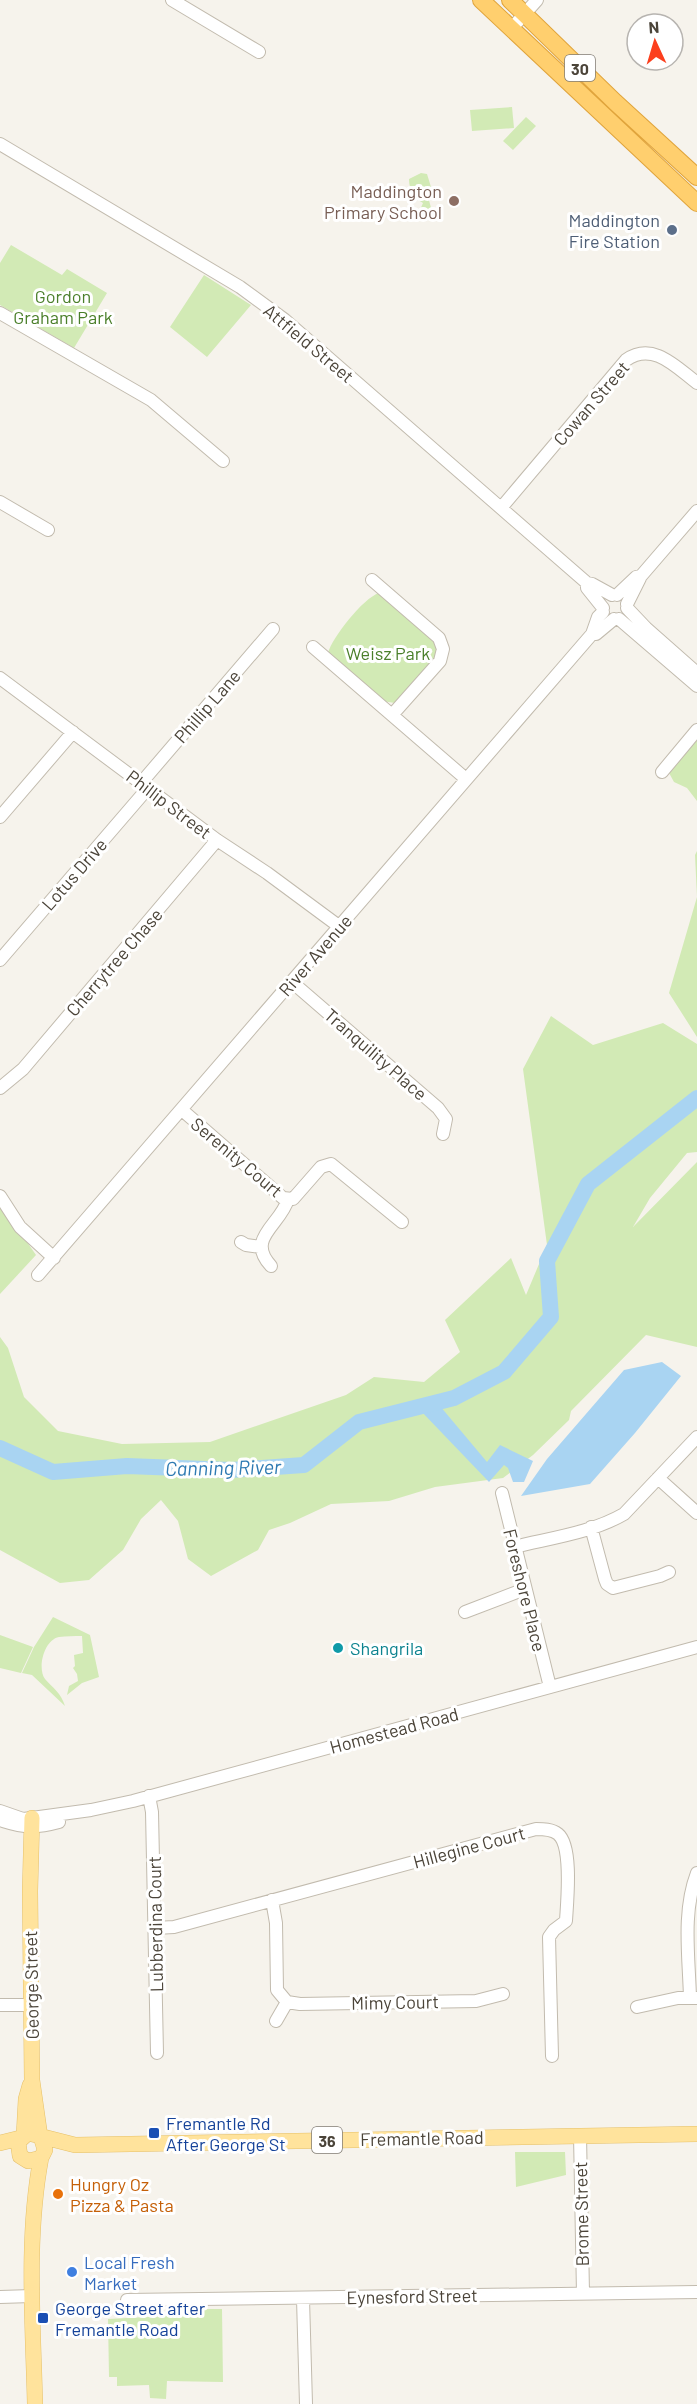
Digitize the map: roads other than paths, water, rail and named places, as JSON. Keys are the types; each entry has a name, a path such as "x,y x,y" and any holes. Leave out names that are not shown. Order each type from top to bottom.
{"highway":[{"name":"30","path":"482,0 697,203"},
{"name":"30","path":"510,0 696,176"},
{"path":"682,190 696,176"}],"main road":[{"name":"George Street","path":"27,1823 32,2080 40,2136"},
{"name":"George Street","path":"22,2136 26,2099 32,2080"},
{"path":"0,2143 33,2133 40,2136 45,2145 33,2224 35,2404"},
{"name":"Fremantle Road","path":"40,2136 75,2145 697,2134"},
{"path":"22,2136 17,2147 29,2181 33,2224"},
{"name":"Fremantle Road","path":"42,2156 75,2145"},
{"path":"0,2151 32,2161 42,2156"}],"street":[{"path":"172,0 259,52"},
{"path":"512,28 537,0"},
{"name":"Attfield Street","path":"0,144 240,287 285,320 587,583 614,595"},
{"path":"0,313 151,400 223,461"},
{"name":"Cowan Street","path":"501,508 626,360 635,354 651,352 659,355 697,383"},
{"path":"0,502 48,530"},
{"path":"617,619 625,615 640,576 697,511"},
{"path":"640,576 604,602 603,610 608,617 617,619 697,686"},
{"path":"372,580 439,638 443,650 440,661 392,715"},
{"name":"Attfield Street","path":"587,583 587,588 603,610"},
{"path":"614,595 623,598 646,628 697,674"},
{"name":"River Avenue","path":"38,1275 592,634 598,616 603,610"},
{"name":"River Avenue","path":"592,634 596,634 617,619"},
{"name":"Phillip Lane","path":"145,786 273,629"},
{"path":"313,647 466,779"},
{"name":"Phillip Street","path":"0,678 218,840 340,927"},
{"path":"662,772 697,730"},
{"path":"0,818 73,732"},
{"name":"Lotus Drive","path":"0,960 145,786"},
{"name":"Cherrytree Chase","path":"2,1084 22,1069 218,840"},
{"name":"Tranquility Place","path":"292,982 438,1108 446,1119 443,1134"},
{"name":"Serenity Court","path":"182,1110 283,1198 298,1196 321,1167 331,1164 402,1222"},
{"path":"0,1196 20,1227 54,1258"},
{"path":"271,1266 265,1260 261,1247 263,1236 283,1212 288,1199"},
{"path":"241,1242 261,1247"},
{"path":"514,1547 611,1521 624,1514 697,1437"},
{"path":"658,1478 697,1513"},
{"name":"Foreshore Place","path":"502,1493 550,1687"},
{"path":"591,1527 605,1579 613,1588 669,1572"},
{"path":"465,1612 525,1589"},
{"name":"Homestead Road","path":"0,1820 27,1823 149,1796 697,1647"},
{"name":"Lubberdina Court","path":"149,1796 152,1812 157,2052"},
{"name":"Homestead Road","path":"0,1811 27,1823"},
{"name":"Hillegine Court","path":"155,1928 174,1927 536,1828 546,1828 556,1832 566,1850 566,1921 549,1937 552,2056"},
{"path":"637,2007 693,1998 689,1906 691,1889 697,1874"},
{"path":"272,1900 276,1923 277,1990 287,2002 276,2021"},
{"name":"Mimy Court","path":"287,2002 305,2004 476,2001 503,1994"},
{"path":"0,2005 31,2005"},
{"name":"Brome Street","path":"580,2135 583,2293"},
{"name":"Eynesford Street","path":"127,2300 697,2292"},
{"path":"0,2296 32,2296"},
{"path":"303,2299 306,2404"}],"water":[{"path":"662,1362 681,1376 590,1484 521,1496 547,1459 624,1370"},
{"path":"440,1406 487,1462 500,1445 533,1461 524,1482 513,1482 508,1468 504,1465 489,1482 420,1410"}],"waterway":[{"name":"Canning River","path":"0,1448 53,1472 127,1466 231,1470 304,1465 359,1422 454,1398 504,1372 551,1317 547,1261 588,1184 697,1098"}],"place":[{"name":"Maddington Primary School","path":"454,201"},
{"name":"Maddington Fire Station","path":"672,230"},
{"name":"Shangrila","path":"338,1648"},
{"name":"Fremantle Rd After George St","path":"154,2133"},
{"name":"Hungry Oz Pizza & Pasta","path":"58,2194"},
{"name":"Local Fresh Market","path":"72,2272"},
{"name":"George Street after Fremantle Road","path":"43,2318"}],"park label":[{"name":"Gordon Graham Park","path":"63,306"},
{"name":"Weisz Park","path":"388,653"}]}
